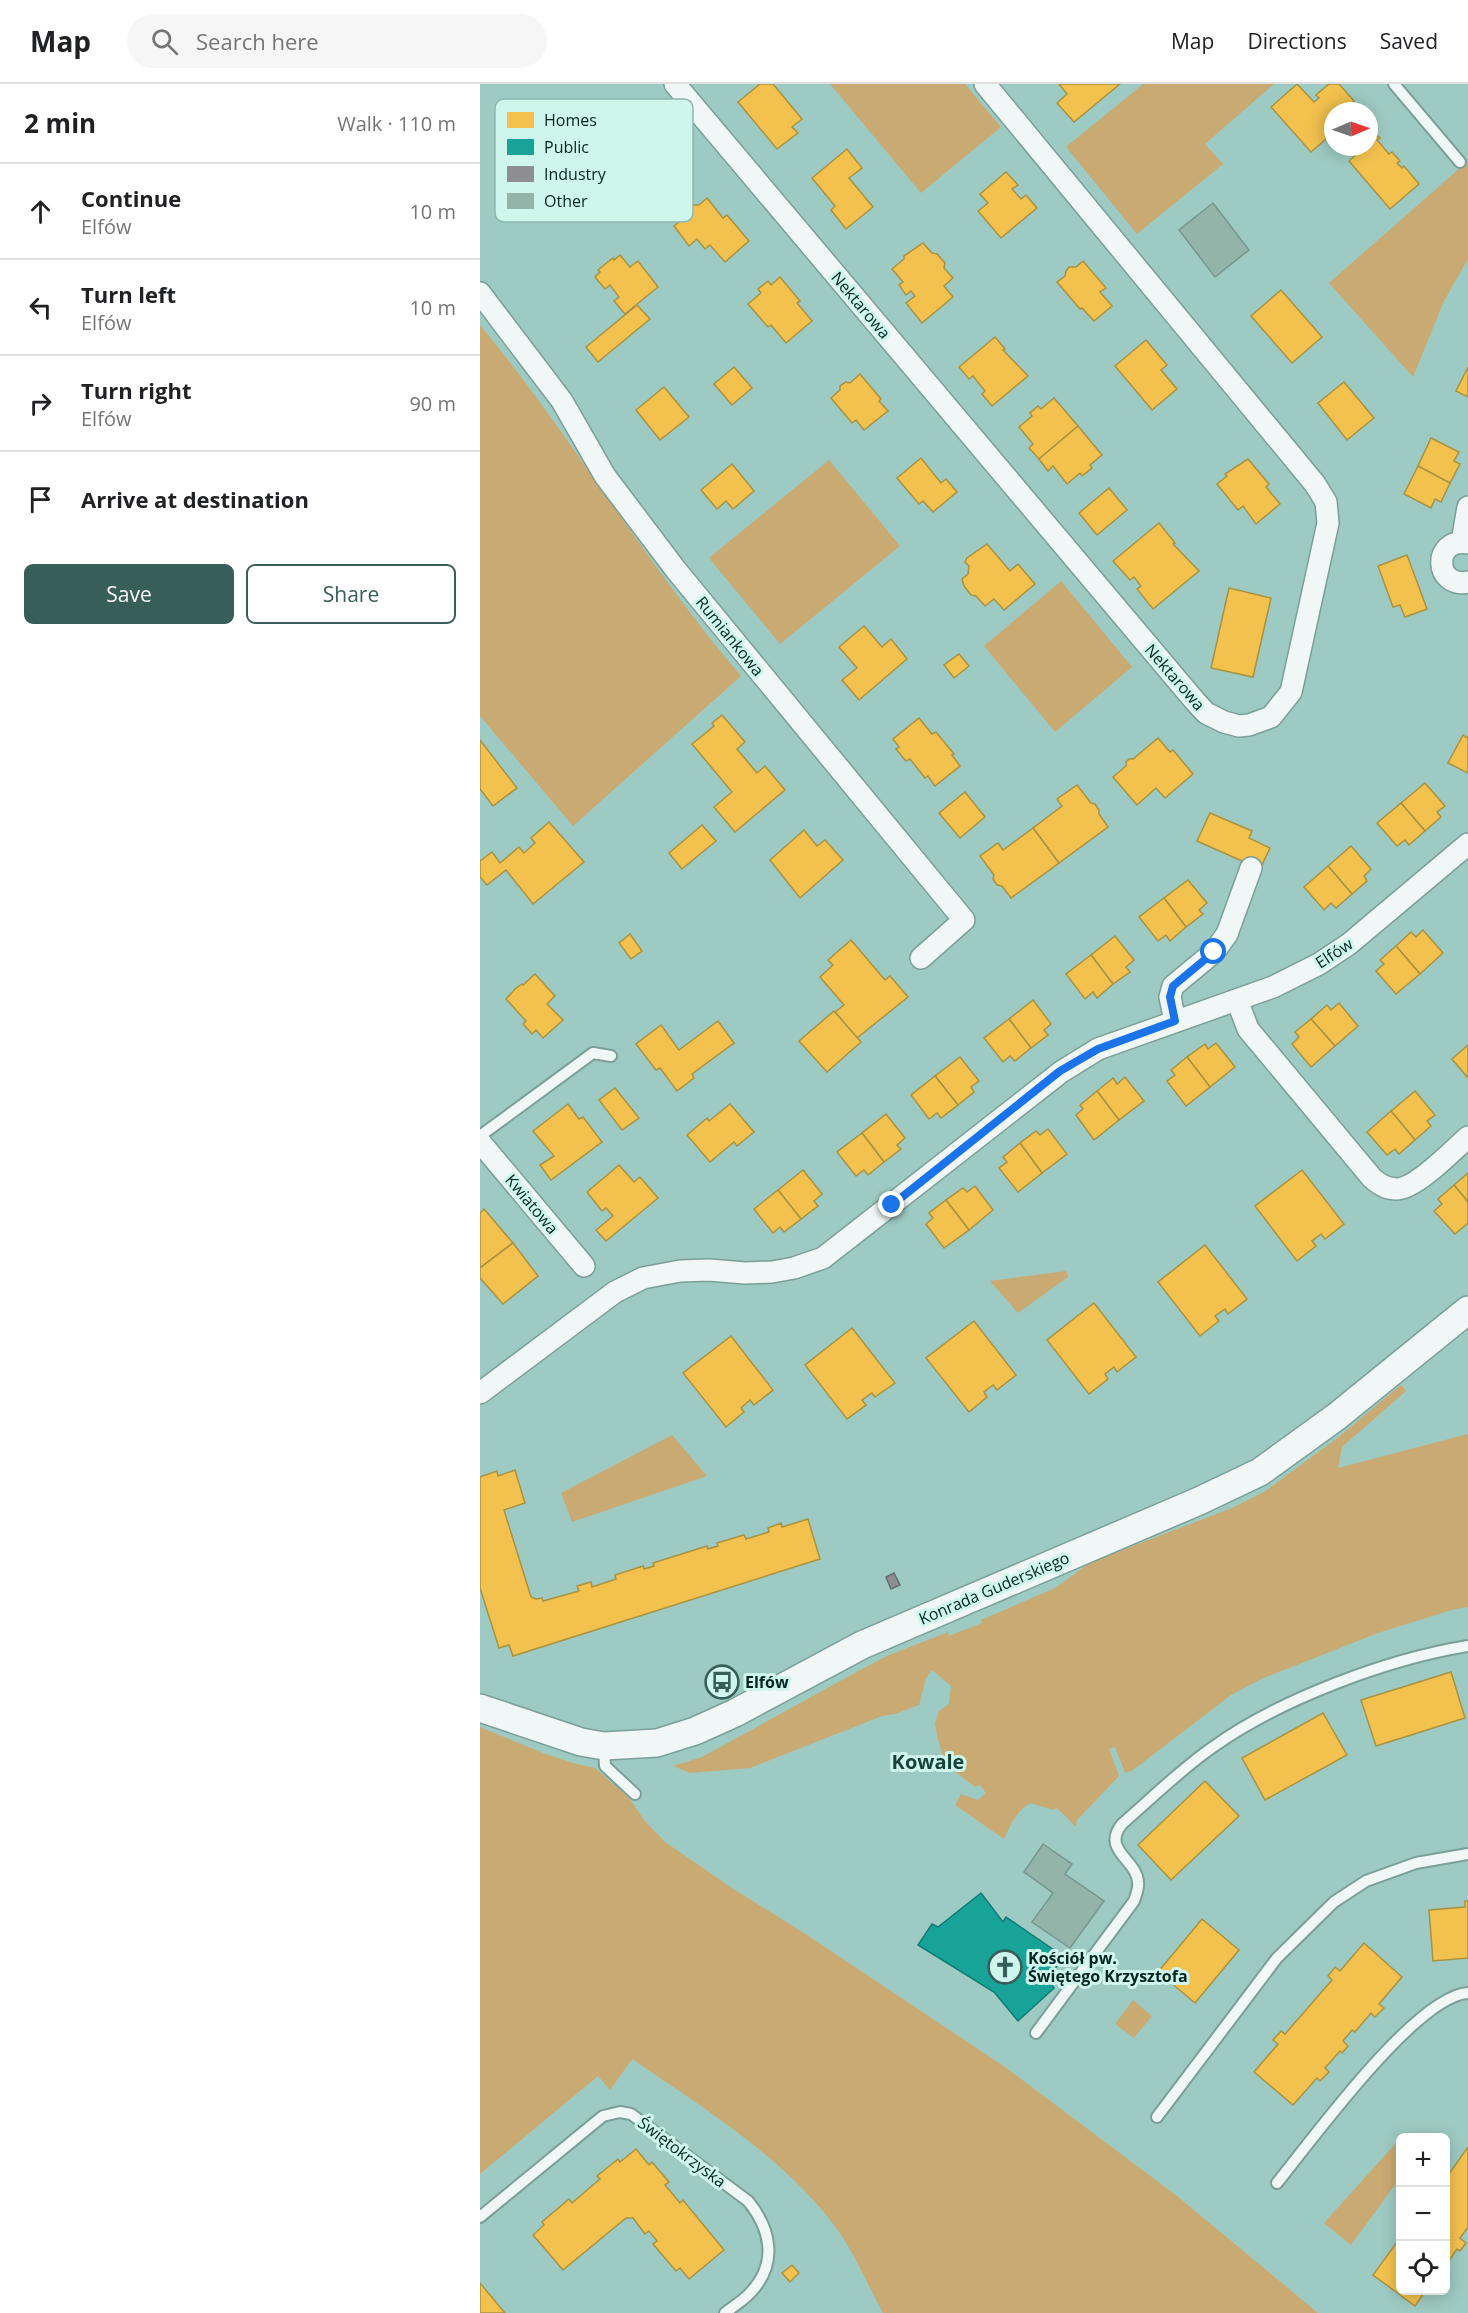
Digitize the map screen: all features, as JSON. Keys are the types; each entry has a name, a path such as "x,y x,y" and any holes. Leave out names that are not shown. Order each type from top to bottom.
{"street":[{"name":"Nektarowa","path":"675,84 688,99"},
{"name":"Nektarowa","path":"693,105 1194,700 1206,713 1224,722 1239,726 1260,722 1271,717 1291,692 1324,550 1328,524 1326,502 1315,484 985,84"},
{"name":"Rumiankowa","path":"480,293 562,401 605,476 676,570 964,920 921,958"},
{"path":"1468,507 1465,542 1450,546 1445,551 1441,563 1442,569 1450,579 1462,583 1468,582"},
{"name":"Elfów","path":"480,1393 615,1292 643,1278 680,1271 709,1270 750,1274 772,1272 794,1268 823,1258 1060,1071 1098,1049 1273,987 1319,964 1349,945 1468,844"},
{"path":"1175,1021 1170,997 1173,986 1214,952 1227,934 1251,868"},
{"path":"1237,1000 1248,1029 1372,1178 1382,1186 1398,1189 1412,1185 1468,1137"},
{"name":"Kwiatowa","path":"483,1149 584,1266"},
{"name":"Konrada Guderskiego","path":"480,1708 581,1742 604,1746 657,1743 695,1731 873,1640 1232,1487 1260,1472 1303,1442 1468,1310"}],"lane":[{"path":"1394,84 1460,162"},
{"path":"483,1149 593,1053 611,1056"},
{"path":"1036,2033 1134,1901 1138,1882 1136,1875 1119,1852 1116,1844 1118,1830 1122,1824 1213,1747 1253,1721 1373,1670 1430,1652 1468,1646"},
{"path":"604,1746 605,1766 635,1794"},
{"path":"1157,2117 1277,1958 1334,1902 1366,1881 1395,1870 1416,1863 1468,1854"},
{"path":"1277,2183 1388,2048 1411,2026 1442,2002 1468,1993"},
{"name":"Świętokrzyska","path":"480,2217 603,2116 611,2113 632,2114 748,2201 759,2215 769,2245 764,2272 752,2291 725,2313"}],"shaded area":[{"path":"830,84 965,84 1001,127 921,193"},
{"path":"1143,84 1274,84 1205,144 1223,164 1137,234 1066,147"},
{"path":"1468,161 1468,259 1444,301 1413,377 1329,283"},
{"path":"480,325 547,411 673,590 741,676 573,826 480,716"},
{"path":"829,460 900,546 780,644 709,558"},
{"path":"1061,581 1132,667 1055,732 984,646"},
{"path":"1066,1271 1068,1277 1018,1313 990,1281"},
{"path":"1401,1385 1406,1391 1342,1447 1338,1468 1468,1434 1468,1607 1378,1633 1261,1679 1231,1695 1133,1770 1125,1773 1115,1747 1109,1749 1119,1776 1077,1820 1076,1827 1057,1808 1053,1810 1031,1803 1011,1823 1004,1839 955,1805 961,1794 978,1800 986,1793 980,1785 975,1787 946,1765 935,1724 939,1711 949,1704 951,1686 932,1670 926,1678 919,1705 882,1716 750,1768 690,1773 673,1766 702,1757 887,1656 948,1632 949,1636 982,1623 981,1620 1055,1588 1091,1562 1232,1508 1264,1492 1336,1439"},
{"path":"672,1435 707,1476 572,1522 561,1493"},
{"path":"480,1727 543,1753 595,1768 629,1798 644,1820 665,1842 1005,2067 1177,2196 1318,2313 883,2313 839,2232 796,2182 744,2137 632,2059 610,2090 598,2076 480,2174"},
{"path":"1133,2000 1152,2016 1134,2038 1115,2024"},
{"path":"1396,2143 1396,2183 1351,2245 1324,2223"}],"building: Homes":[{"path":"760,84 773,84 802,119 792,127 798,133 777,149 738,102"},
{"path":"1059,84 1120,84 1074,122 1057,103 1067,94"},
{"path":"1297,84 1314,102 1319,98 1316,95 1329,84 1339,84 1354,101 1324,102 1324,141 1311,152 1271,107"},
{"path":"1378,141 1389,154 1392,152 1400,161 1397,163 1402,168 1404,166 1419,184 1390,209 1349,161 1355,156 1378,156"},
{"path":"847,149 862,168 849,178 873,207 846,229 831,210 835,206 812,178"},
{"path":"1006,172 1018,185 1012,189 1021,199 1026,195 1037,208 1001,238 978,211 988,203 980,194"},
{"path":"707,198 723,218 727,215 749,241 725,262 710,245 705,249 697,239 689,246 674,226 679,222 693,222 693,206 699,205"},
{"path":"923,243 945,263 944,268 953,278 944,286 953,297 922,323 906,303 915,296 911,291 906,295 899,285 903,282 892,269 904,259 904,256"},
{"path":"620,255 630,267 638,261 658,287 625,314 614,301 619,297 610,285 605,289 595,277 600,272 598,270"},
{"path":"1083,261 1106,288 1100,292 1112,306 1094,321 1082,308 1080,309 1057,282 1065,276 1069,267 1076,267"},
{"path":"780,277 800,301 797,303 812,321 786,343 771,325 768,327 748,304 761,293 758,289 768,281 771,285"},
{"path":"1281,290 1322,337 1292,363 1251,316"},
{"path":"637,305 650,319 598,362 586,347"},
{"path":"995,337 1005,349 1003,350 1028,376 992,406 982,394 985,391 973,376 969,379 959,367"},
{"path":"1146,340 1167,365 1161,370 1177,389 1152,410 1115,366"},
{"path":"734,367 752,388 732,405 714,384"},
{"path":"1468,367 1468,397 1456,391"},
{"path":"860,374 888,411 864,430 856,420 852,423 831,398 840,390 840,386 846,382 850,383"},
{"path":"1344,382 1374,418 1347,440 1318,403"},
{"path":"664,387 689,417 660,440 636,410"},
{"path":"1054,398 1078,426 1039,459 1029,448 1033,444 1019,427 1032,416 1030,413 1038,406 1041,409"},
{"path":"1078,426 1102,455 1090,465 1092,468 1082,476 1080,473 1067,484 1053,466 1048,471 1039,459"},
{"path":"1431,438 1459,452 1454,461 1460,464 1450,483 1418,466"},
{"path":"921,458 941,483 946,479 957,492 933,512 923,501 919,504 897,478"},
{"path":"1248,459 1269,484 1266,487 1280,504 1256,524 1243,506 1238,510 1217,484 1227,476 1225,474"},
{"path":"732,464 754,491 733,509 726,501 717,509 701,490"},
{"path":"1418,466 1450,483 1441,502 1435,499 1431,508 1404,494"},
{"path":"1109,488 1127,510 1097,535 1079,513"},
{"path":"1159,523 1175,543 1173,544 1199,571 1153,609 1137,589 1141,586 1134,577 1130,580 1113,561"},
{"path":"987,544 1010,571 1018,564 1035,584 1004,610 994,599 985,606 976,596 971,595 962,579 968,574 969,566 965,562 967,558"},
{"path":"1407,555 1427,609 1405,617 1400,605 1393,607 1378,566"},
{"path":"1229,588 1271,598 1253,677 1211,668"},
{"path":"864,626 882,647 891,639 907,659 859,700 842,680 857,668 839,647"},
{"path":"959,654 969,666 954,678 944,665"},
{"path":"722,715 745,742 737,749 757,773 765,766 785,790 735,832 714,807 732,792 692,744 714,726 712,723"},
{"path":"919,718 932,734 936,732 954,754 952,755 960,766 935,786 928,776 925,778 910,759 906,761 896,749 899,747 893,739"},
{"path":"1463,735 1468,738 1468,773 1448,763"},
{"path":"1158,738 1170,752 1173,750 1193,774 1165,798 1156,788 1137,805 1113,777 1126,766 1129,759 1133,759"},
{"path":"480,740 517,788 493,806 480,789"},
{"path":"1425,783 1445,806 1437,812 1441,817 1425,831 1401,803"},
{"path":"1077,785 1091,803 1095,804 1108,827 1059,863 1033,828 1062,806 1057,799"},
{"path":"965,792 985,817 960,838 939,813"},
{"path":"1401,803 1425,831 1409,845 1405,840 1397,846 1377,823"},
{"path":"1210,813 1252,831 1249,838 1270,848 1260,869 1197,841"},
{"path":"549,822 584,862 533,904 506,870 487,885 480,877 480,861 492,852 500,863 519,847 524,853 535,843 531,838"},
{"path":"702,825 716,841 682,869 669,853"},
{"path":"1033,828 1059,863 1011,898 1002,886 997,885 993,879 994,875 980,856 998,843 1003,850"},
{"path":"804,830 817,846 825,840 843,860 800,898 770,860"},
{"path":"1351,846 1371,869 1364,876 1367,881 1352,894 1328,866"},
{"path":"1328,866 1352,894 1336,908 1331,903 1324,910 1304,887"},
{"path":"1188,880 1207,903 1199,910 1203,914 1186,927 1164,898"},
{"path":"1164,898 1186,927 1170,941 1166,935 1158,941 1139,917"},
{"path":"1423,930 1443,953 1420,974 1396,946 1411,932 1416,937"},
{"path":"630,934 642,951 631,959 619,943"},
{"path":"1115,936 1134,960 1126,967 1130,972 1113,984 1091,955"},
{"path":"851,940 885,980 890,976 908,997 857,1038 835,1012 844,1005 820,977 833,965 828,960"},
{"path":"1396,946 1420,974 1396,994 1376,971 1384,964 1380,960"},
{"path":"1091,955 1113,984 1097,998 1093,992 1085,999 1066,974"},
{"path":"535,974 555,996 547,1004 563,1020 543,1038 536,1030 532,1034 523,1024 526,1021 506,999"},
{"path":"1033,1000 1051,1024 1044,1030 1048,1035 1031,1048 1009,1019"},
{"path":"1339,1003 1358,1026 1335,1046 1311,1019 1327,1005 1331,1010"},
{"path":"834,1011 861,1042 827,1072 799,1041"},
{"path":"1009,1019 1031,1048 1015,1061 1010,1056 1003,1062 984,1038"},
{"path":"1311,1019 1335,1046 1311,1067 1292,1044 1299,1037 1295,1032"},
{"path":"718,1021 734,1043 692,1074 694,1078 677,1091 660,1068 656,1070 636,1044 661,1025 679,1050"},
{"path":"1216,1043 1235,1067 1210,1087 1187,1057 1205,1044 1208,1049"},
{"path":"1468,1045 1468,1078 1452,1059"},
{"path":"960,1057 979,1081 971,1087 974,1092 958,1105 935,1076"},
{"path":"1187,1057 1210,1087 1186,1106 1167,1081 1175,1075 1171,1070"},
{"path":"935,1076 958,1105 941,1118 937,1113 929,1119 911,1095"},
{"path":"1125,1077 1144,1101 1119,1120 1097,1091 1113,1078 1117,1084"},
{"path":"615,1088 639,1118 622,1130 599,1100"},
{"path":"1097,1091 1119,1120 1094,1140 1076,1115 1083,1109 1080,1105"},
{"path":"1415,1091 1435,1115 1427,1121 1431,1126 1415,1140 1391,1111"},
{"path":"568,1104 579,1119 583,1117 602,1142 551,1180 540,1165 554,1156 533,1131"},
{"path":"730,1104 754,1132 737,1146 734,1142 710,1162 687,1135 707,1118 709,1121"},
{"path":"1391,1111 1415,1140 1399,1154 1395,1149 1387,1155 1367,1132"},
{"path":"886,1114 905,1138 897,1145 901,1149 884,1162 862,1133"},
{"path":"1048,1129 1067,1154 1042,1173 1020,1143 1036,1131 1040,1135"},
{"path":"862,1133 884,1162 868,1175 864,1170 856,1176 837,1152"},
{"path":"1020,1143 1042,1173 1018,1192 999,1168 1007,1162 1003,1157"},
{"path":"619,1165 634,1182 640,1177 658,1198 606,1241 596,1230 613,1216 606,1208 602,1211 587,1192"},
{"path":"803,1170 822,1194 814,1201 818,1206 801,1219 778,1190"},
{"path":"1302,1170 1344,1224 1325,1239 1321,1234 1312,1241 1316,1246 1297,1261 1255,1206"},
{"path":"1468,1173 1468,1202 1454,1185"},
{"path":"1454,1185 1468,1202 1468,1223 1455,1234 1434,1211 1442,1204 1438,1199"},
{"path":"975,1186 993,1210 969,1230 946,1200 963,1188 967,1192"},
{"path":"778,1190 801,1219 784,1232 780,1227 773,1233 754,1209"},
{"path":"946,1200 969,1230 944,1248 926,1224 933,1218 929,1213"},
{"path":"484,1209 513,1243 480,1268 480,1213"},
{"path":"513,1243 538,1276 503,1304 480,1278 480,1268"},
{"path":"1205,1245 1247,1299 1228,1314 1225,1309 1215,1316 1219,1321 1200,1336 1158,1282"},
{"path":"1094,1303 1136,1357 1117,1372 1114,1367 1105,1374 1108,1379 1089,1394 1047,1340"},
{"path":"974,1321 1016,1375 997,1390 993,1385 984,1392 987,1397 969,1412 926,1358"},
{"path":"852,1328 895,1383 875,1397 872,1393 862,1400 866,1405 847,1419 805,1365"},
{"path":"731,1336 773,1390 754,1405 750,1400 741,1408 744,1412 726,1427 683,1373"},
{"path":"515,1470 525,1503 504,1510 531,1597 536,1599 542,1598 543,1601 579,1591 577,1586 591,1582 592,1587 616,1579 615,1575 643,1566 644,1569 654,1566 653,1563 707,1546 708,1549 718,1546 717,1543 744,1535 746,1539 769,1532 768,1528 781,1523 782,1527 808,1519 820,1559 513,1656 509,1645 499,1648 480,1588 480,1477 497,1471 498,1476"},
{"path":"1451,1672 1465,1718 1376,1746 1361,1700"},
{"path":"1323,1713 1347,1755 1265,1800 1242,1758"},
{"path":"1205,1781 1239,1816 1171,1880 1138,1845"},
{"path":"1465,1901 1468,1901 1468,1958 1433,1961 1429,1910 1465,1907"},
{"path":"1202,1919 1239,1950 1195,2003 1158,1972"},
{"path":"1364,1943 1402,1977 1379,2004 1384,2008 1375,2017 1371,2013 1355,2032 1352,2030 1343,2041 1348,2046 1342,2053 1340,2051 1325,2068 1329,2072 1320,2081 1317,2078 1293,2105 1254,2072 1278,2044 1273,2040 1281,2031 1285,2034 1332,1980 1328,1976 1335,1967 1340,1971"},
{"path":"1468,2147 1468,2227 1460,2238 1466,2243 1460,2251 1457,2249 1450,2259 1450,2187 1450,2172"},
{"path":"636,2149 649,2165 652,2162 669,2182 665,2185 680,2203 683,2200 724,2250 689,2279 680,2268 676,2271 653,2244 657,2241 649,2231 645,2234 633,2218 626,2218 563,2270 533,2235 544,2225 542,2222 569,2199 572,2203 600,2179 597,2176 618,2159 620,2162"},
{"path":"1396,2243 1396,2292 1373,2275"},
{"path":"792,2265 799,2273 790,2282 782,2273"},
{"path":"480,2283 505,2313 480,2313"},
{"path":"1400,2295 1423,2295 1415,2306"}],"building: Public":[{"name":"Kościół pw. Świętego Krzysztofa","path":"981,1893 1003,1922 1006,1917 1064,1957 1048,1978 1054,1988 1018,2021 994,1992 918,1945 932,1924 938,1927"}],"building: Industry":[{"path":"894,1573 900,1585 891,1589 886,1577"}],"building: Other":[{"path":"1213,203 1249,250 1215,277 1179,230"},
{"path":"1043,1844 1072,1864 1065,1874 1104,1901 1070,1948 1032,1922 1053,1893 1024,1872"}],"place":[{"name":"Elfów","path":"722,1682"},
{"name":"Kościół pw. Świętego Krzysztofa","path":"1005,1967"}],"district":[{"name":"Kowale","path":"928,1762"}],"route":[{"path":"892,1205 1060,1071 1098,1049 1175,1021 1170,997 1173,986 1214,952"}]}
